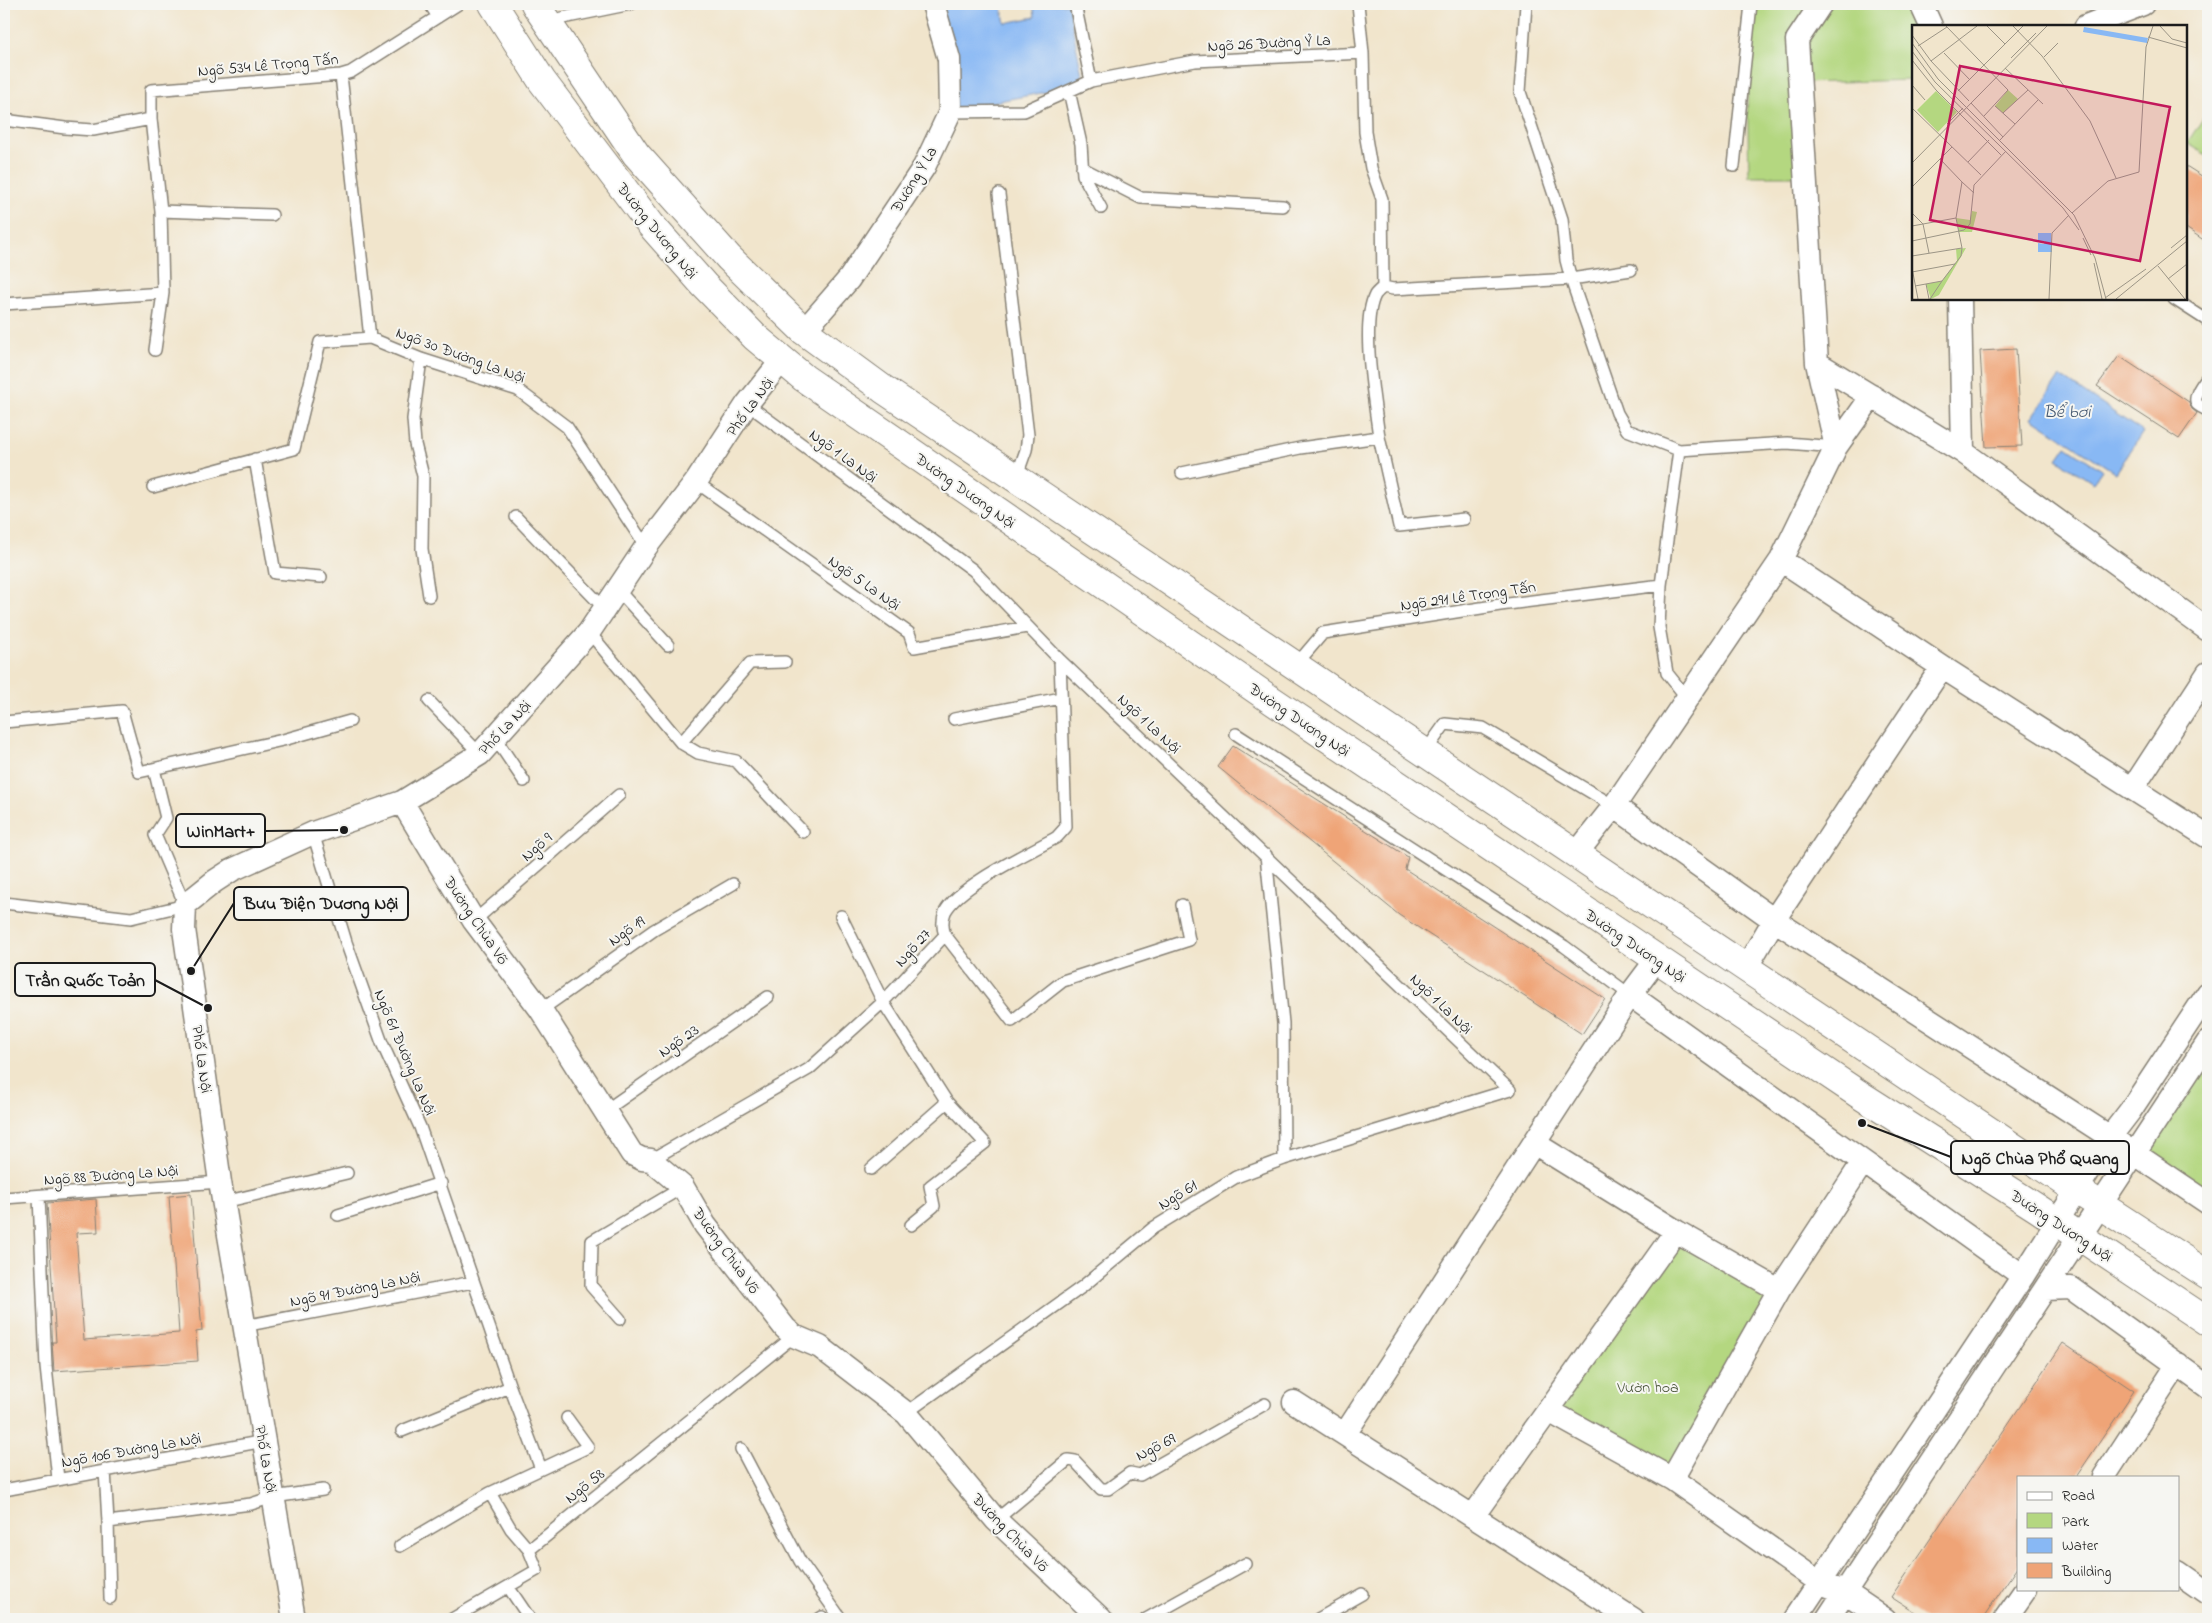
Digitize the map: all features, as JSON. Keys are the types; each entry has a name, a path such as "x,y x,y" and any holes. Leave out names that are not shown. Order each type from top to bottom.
{"main road":[{"name":"Đường Dương Nội","path":"493,4 542,80 651,225 704,285 755,337 804,378 1259,692 1858,1093 2080,1236 2208,1322"},
{"name":"Đường Dương Nội","path":"541,12 636,154 729,258 804,331 883,389 2077,1190 2208,1275"},
{"path":"782,359 804,331"}],"street":[{"name":"Đường Ỷ La","path":"804,331 849,278 919,175 950,112 949,59 933,4"},
{"path":"1821,4 1797,40 1817,363 1836,447"},
{"path":"1921,4 1931,25"},
{"path":"2089,25 2143,4"},
{"path":"1960,300 1964,452"},
{"name":"Phố La Nội","path":"294,1619 222,1192 184,929 185,905 214,881 232,870 313,833 402,802 487,746 589,632 646,547 696,482 747,404 782,359"},
{"path":"1817,363 1964,452 2208,630"},
{"path":"1576,854 1614,806 1781,560 1836,447 1872,396"},
{"path":"1781,560 1942,667 2208,837"},
{"path":"1746,968 1774,920 1942,667"},
{"path":"2133,788 2208,673"},
{"name":"Đường Chùa Võ","path":"402,802 474,921 541,1010 606,1110 632,1154 642,1159 651,1160 683,1187 705,1226 785,1328 794,1336 820,1347 906,1413 996,1520 1101,1619"},
{"path":"1614,806 1774,920 2110,1137 2208,1203"},
{"path":"1345,1434 1630,995 1657,959"},
{"path":"1796,1619 2022,1276 2110,1137 2130,1111 2208,994"},
{"path":"1630,995 2022,1276"},
{"path":"1827,1619 2100,1205 2136,1154 2208,1042"},
{"path":"1534,1143 1676,1231 1779,1290"},
{"path":"1672,1480 1779,1290 1863,1162"},
{"path":"1474,1516 1676,1231"},
{"path":"2045,1289 2071,1288 2208,1387"},
{"path":"2105,1476 2178,1364"},
{"path":"1294,1402 1633,1619"},
{"path":"1549,1411 1672,1480 1820,1583 1845,1592 1885,1619"},
{"path":"2180,1573 2208,1593"},
{"path":"2005,1619 2025,1590"}],"lane":[{"path":"430,4 438,16"},
{"name":"Ngõ 534 Lê Trọng Tấn","path":"151,119 151,90 341,75 351,72 458,4"},
{"path":"541,12 631,4"},
{"path":"1075,4 1091,81"},
{"path":"1358,4 1363,53 1368,150 1382,199 1383,287 1375,295 1369,325 1370,374 1379,437 1399,526 1464,519"},
{"path":"1526,4 1520,92 1562,219 1566,260 1617,413 1627,430 1679,450 1787,443 1836,447"},
{"path":"1734,166 1751,4"},
{"name":"Ngõ 26 Đường Ỷ La","path":"950,112 1024,111 1091,81 1195,61 1363,53"},
{"path":"153,487 294,449 320,342 370,338 341,75"},
{"path":"1069,91 1081,144 1082,168 1085,181 1101,208"},
{"path":"4,120 92,130 151,119 161,210 163,293 155,350"},
{"path":"1082,168 1141,198 1283,206"},
{"path":"999,194 1028,435 1026,450 1016,478"},
{"path":"161,210 272,216"},
{"path":"1383,287 1393,289 1572,278 1632,270"},
{"path":"4,304 163,293"},
{"path":"2176,300 2208,321"},
{"name":"Ngõ 30 Đường La Nội","path":"370,338 421,359 518,390 567,427 646,547"},
{"path":"421,359 413,419 423,476 422,549 429,596"},
{"path":"2208,376 2198,391 2196,400 2197,404 2208,411"},
{"name":"Ngõ 1 La Nội","path":"747,404 973,570 1060,660 1510,1090"},
{"path":"1182,473 1300,448 1379,437"},
{"path":"1679,450 1661,585 1660,628 1667,673 1687,698"},
{"path":"255,460 275,573 321,577"},
{"name":"Ngõ 5 La Nội","path":"696,482 908,633 914,647 1027,627"},
{"path":"516,518 604,608"},
{"name":"Ngõ 291 Lê Trọng Tấn","path":"1295,666 1323,633 1500,605 1661,585"},
{"path":"617,589 668,646"},
{"path":"589,632 681,743 698,753 736,760 803,832"},
{"path":"945,935 942,926 945,913 959,895 1057,837 1066,828 1060,660"},
{"path":"681,743 750,663 785,662"},
{"path":"954,719 1062,698"},
{"path":"429,701 487,746 524,781"},
{"path":"4,722 122,711 139,772 284,740 350,721"},
{"path":"1425,752 1445,724 1483,728 1614,806"},
{"path":"1236,734 1564,946 1630,995"},
{"path":"4,903 132,918 185,905 155,835 166,818 154,769"},
{"name":"Ngõ 9","path":"474,921 619,795"},
{"name":"Ngõ 61 Đường La Nội","path":"313,833 349,951 382,1043 420,1127 441,1183 473,1282 541,1469"},
{"path":"1266,855 1283,1023 1284,1159"},
{"name":"Ngõ 19","path":"541,1010 654,930 733,884"},
{"name":"Ngõ 27","path":"651,1160 809,1069 884,1002 945,935 1012,1021 1063,981 1189,940 1182,905"},
{"path":"841,916 884,1002 946,1102 985,1143 930,1186 934,1206 911,1225"},
{"name":"Ngõ 23","path":"606,1110 768,997"},
{"name":"Ngõ 61","path":"906,1413 1082,1287 1152,1228 1236,1177 1284,1159 1510,1090"},
{"path":"871,1169 946,1102"},
{"name":"Ngõ 88 Đường La Nội","path":"4,1198 222,1192 347,1173"},
{"path":"338,1215 441,1183"},
{"path":"620,1319 592,1286 592,1241 683,1187"},
{"path":"39,1196 46,1367 58,1479"},
{"name":"Ngõ 91 Đường La Nội","path":"244,1326 473,1282"},
{"name":"Ngõ 58","path":"529,1550 794,1336"},
{"path":"402,1430 510,1387"},
{"name":"Ngõ 69","path":"996,1520 1068,1460 1075,1461 1101,1489 1108,1488 1130,1473 1140,1474 1265,1404"},
{"path":"400,1546 490,1493 588,1447 567,1418"},
{"name":"Ngõ 106 Đường La Nội","path":"4,1490 264,1441"},
{"path":"742,1449 800,1561 841,1619"},
{"path":"104,1470 108,1522 110,1598"},
{"path":"108,1522 251,1504 273,1497 322,1490"},
{"path":"452,1619 509,1588 537,1570 529,1550 511,1529 490,1493"},
{"path":"1146,1619 1245,1564"},
{"path":"509,1588 530,1619"},
{"path":"1318,1619 1362,1594"}],"green space":[{"path":"1753,4 1819,4 1796,40 1804,176 1749,176 1746,37"},
{"path":"1823,4 1920,4 1930,25 1912,25 1912,80 1802,83 1799,41"},
{"path":"2208,111 2208,156 2187,143"},
{"path":"2208,1053 2208,1197 2143,1154"},
{"name":"Vườn hoa","path":"1677,1235 1775,1291 1671,1476 1553,1410"}],"water":[{"path":"934,4 1001,4 1005,23 1035,17 1033,4 1068,4 1084,85 951,110"},
{"name":"Bể bơi","path":"2060,376 2143,432 2116,473 2032,418"},
{"path":"2066,446 2102,470 2093,483 2057,459"}],"building":[{"path":"2187,167 2208,180 2208,243 2187,229"},
{"path":"2016,349 2022,446 1986,447 1980,351"},
{"path":"2119,356 2189,402 2192,409 2197,413 2179,439 2097,386"},
{"path":"1233,746 1408,857 1405,869 1605,999 1582,1034 1399,915 1218,767"},
{"path":"191,1194 202,1331 196,1332 198,1361 54,1371 52,1342 56,1342 47,1203 96,1199 98,1232 76,1233 84,1340 179,1333 169,1196"},
{"path":"2063,1343 2134,1391 2077,1476 2017,1476 2017,1567 1982,1619 1925,1619 1891,1597"}],"place":[{"name":"WinMart+","path":"344,830"},
{"name":"Bưu Điện Dương Nội","path":"191,971"},
{"name":"Trần Quốc Toản","path":"208,1008"},
{"name":"Ngõ Chùa Phổ Quang","path":"1862,1123"}]}
